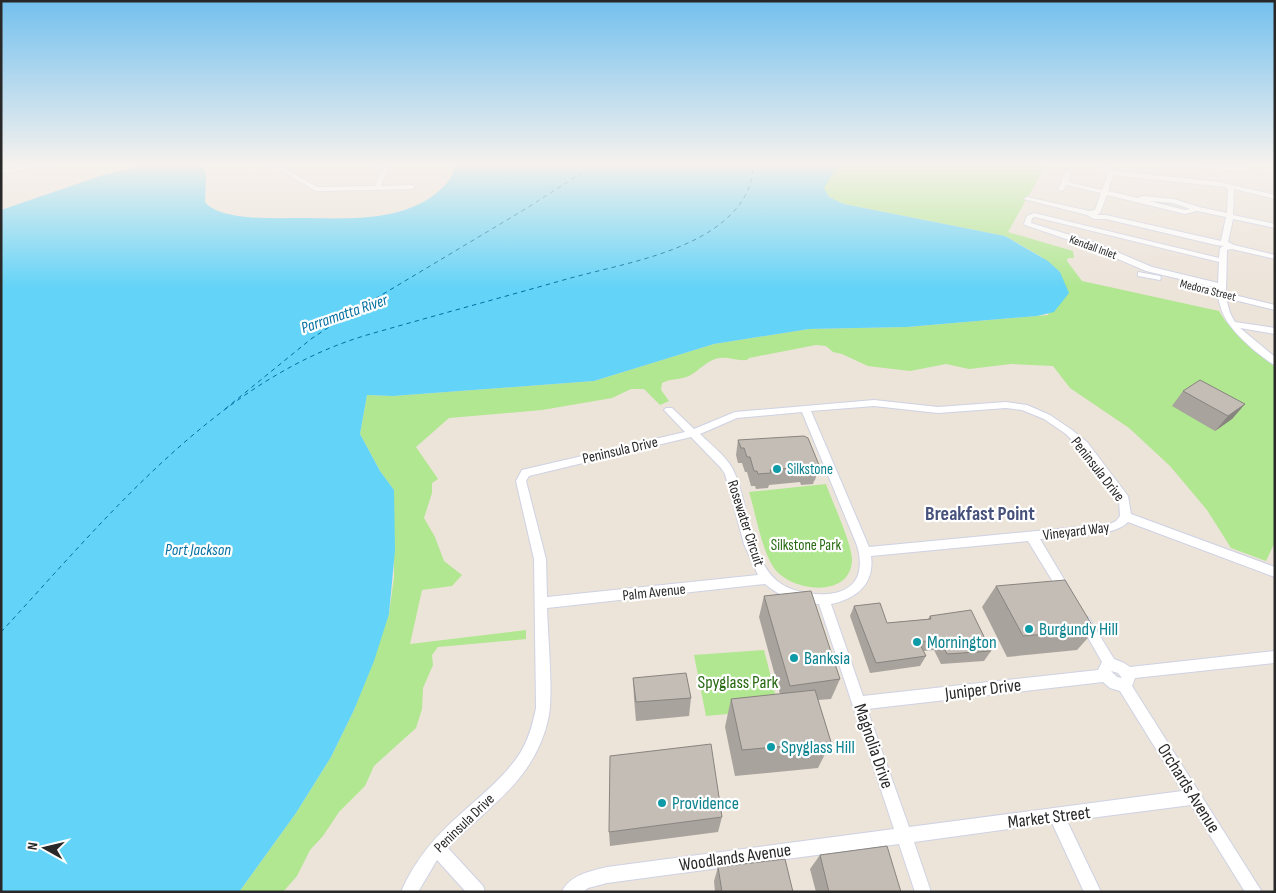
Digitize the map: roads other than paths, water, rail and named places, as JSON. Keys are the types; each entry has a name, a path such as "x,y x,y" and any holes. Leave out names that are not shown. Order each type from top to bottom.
{"street":[{"path":"1051,205 1275,257"},
{"name":"Kendall Inlet","path":"1087,228 1094,218 1099,205"},
{"path":"1157,205 1185,212 1197,209 1275,226"},
{"path":"1230,205 1223,261 1223,290 1226,313 1234,324 1275,362"},
{"name":"Kendall Inlet","path":"1223,261 1034,215 1029,217 1027,224 1031,227 1092,245 1149,269 1223,290"},
{"name":"Medora Street","path":"1141,274 1223,290 1275,308"},
{"path":"1234,324 1275,331"},
{"name":"Peninsula Drive","path":"409,892 437,848 524,764 534,747 541,728 544,708 540,559 522,486 523,477 532,471 694,433 735,415 874,403 938,410 1006,405 1024,406 1047,417 1069,432 1083,445 1124,499 1126,517"},
{"name":"Rosewater Circuit","path":"669,410 725,465 730,474 755,560 767,579 799,598 824,600 843,596 858,584 865,569 864,552 806,408"},
{"name":"Vineyard Way","path":"864,552 1111,528 1120,524 1126,517 1275,572"},
{"path":"1032,537 1076,609 1116,684 1125,679 1275,657"},
{"name":"Palm Avenue","path":"542,603 767,579"},
{"name":"Magnolia Drive","path":"824,600 923,892"},
{"name":"Juniper Drive","path":"860,703 1108,669"},
{"name":"Orchards Avenue","path":"1125,679 1194,797 1254,892"},
{"name":"Market Street","path":"904,834 1194,797"},
{"path":"1056,816 1093,892"},
{"name":"Woodlands Avenue","path":"570,892 584,881 607,875 904,834"},
{"path":"437,848 477,892"}],"water":[{"name":"Port Jackson","path":"17,205 208,205 223,213 248,217 354,218 392,214 417,205 847,205 1005,236 1048,261 1060,272 1069,293 1054,312 1037,316 907,327 809,329 714,344 594,381 393,396 367,395 360,434 380,471 394,490 395,550 389,614 374,661 354,710 331,757 296,813 239,892 1,892 1,210"}],"place":[{"name":"Silkstone","path":"777,469"},
{"name":"Burgundy Hill","path":"1029,629"},
{"name":"Mornington","path":"917,642"},
{"name":"Banksia","path":"794,658"},
{"name":"Spyglass Hill","path":"771,747"},
{"name":"Providence","path":"662,803"}],"district":[{"name":"Breakfast Point","path":"980,513"}],"water label":[{"name":"Parramatta River","path":"344,313"}],"park label":[{"name":"Silkstone Park","path":"806,545"},
{"name":"Spyglass Park","path":"738,682"}]}
